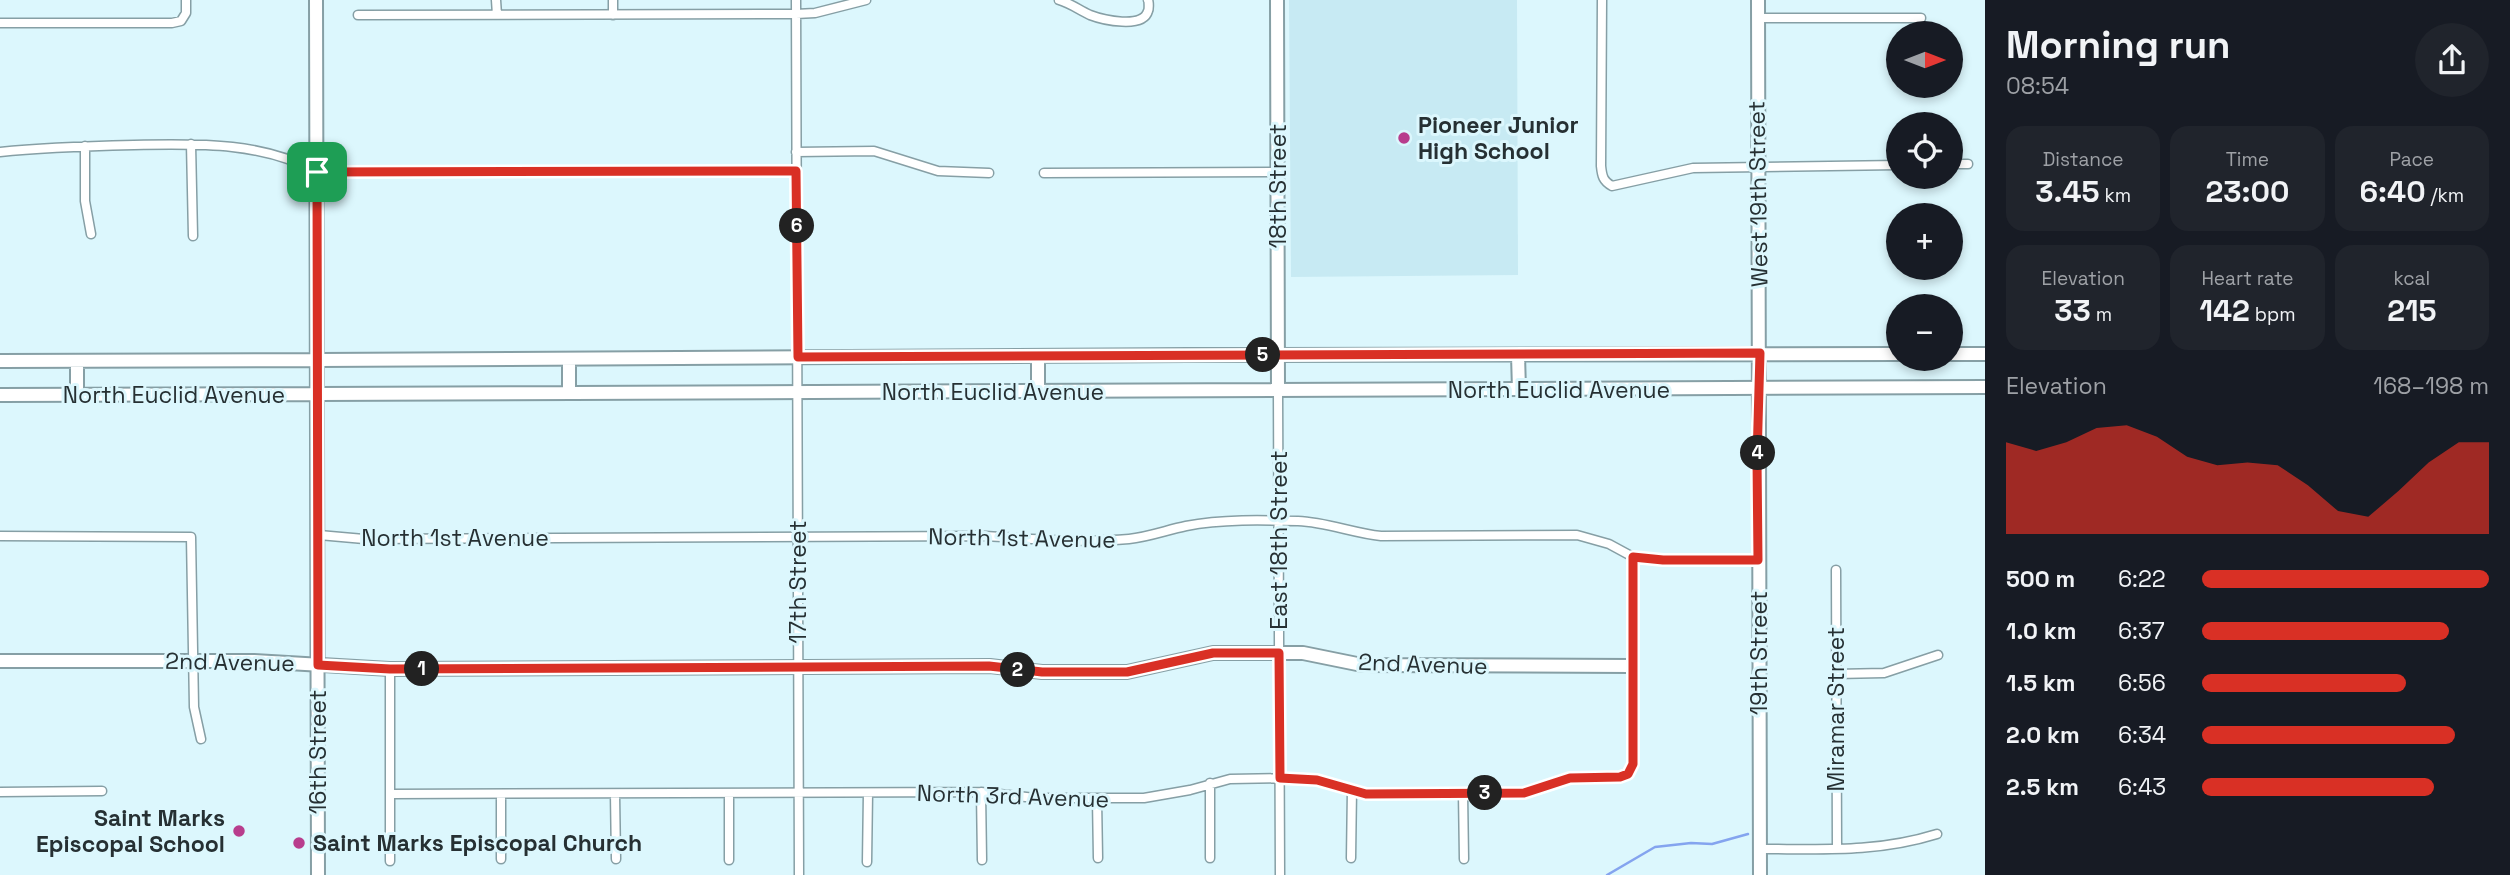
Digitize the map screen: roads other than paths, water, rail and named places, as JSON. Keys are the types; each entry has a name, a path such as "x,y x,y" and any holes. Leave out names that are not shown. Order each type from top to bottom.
{"main road":[{"name":"16th Street","path":"316,0 318,875"},
{"name":"18th Street","path":"1277,0 1278,373"},
{"name":"West 19th Street","path":"1758,0 1759,388"},
{"name":"North Euclid Avenue","path":"0,361 1886,354"},
{"path":"1963,354 1984,354"},
{"path":"1518,355 1519,390"},
{"path":"1038,356 1038,392"},
{"path":"569,359 569,393"},
{"path":"77,361 77,394"},
{"name":"East 18th Street","path":"1278,373 1278,391"},
{"name":"North Euclid Avenue","path":"0,395 1984,387"},
{"name":"19th Street","path":"1759,388 1760,875"},
{"name":"2nd Avenue","path":"0,661 192,661 390,669 989,666 1042,672 1127,672 1213,653 1303,653 1362,666 1632,666"}],"street":[{"path":"0,23 181,21 186,13 186,0"},
{"path":"496,0 497,15"},
{"path":"613,0 613,15"},
{"name":"17th Street","path":"796,0 799,875"},
{"path":"358,15 796,15 816,13 866,0"},
{"path":"1059,0 1092,15 1119,21 1139,21 1149,11 1149,0"},
{"path":"1602,0 1601,166 1605,182 1612,186 1622,185 1693,168 1886,165"},
{"path":"1758,18 1922,18"},
{"path":"191,144 193,236"},
{"path":"0,152 85,146 191,144 225,145 248,150 302,164 317,172 796,171"},
{"path":"85,146 85,201 91,234"},
{"path":"796,152 874,151 938,171 989,173"},
{"path":"1963,164 1968,164"},
{"path":"1044,173 1277,172"},
{"name":"East 18th Street","path":"1278,391 1280,875"},
{"name":"North 1st Avenue","path":"319,535 364,539 798,536 1112,540 1133,539 1210,523 1279,521 1318,523 1356,533 1381,536 1577,535 1609,544 1633,557 1663,560 1758,560"},
{"path":"0,536 191,537 194,707 201,739"},
{"path":"1632,666 1633,557"},
{"name":"Miramar Street","path":"1836,569 1837,849"},
{"path":"1836,674 1884,673 1938,655"},
{"name":"North 3rd Avenue","path":"391,794 981,792 1035,798 1144,799 1230,779 1280,778 1317,780 1366,794 1524,793 1570,778 1620,777 1628,774 1633,764 1632,666"},
{"path":"390,669 390,861"},
{"path":"1210,783 1210,858"},
{"path":"1351,858 1352,789"},
{"path":"0,792 102,791"},
{"path":"981,792 982,860"},
{"path":"729,793 729,860"},
{"path":"867,862 868,793"},
{"path":"1463,793 1464,859"},
{"path":"501,794 501,859"},
{"path":"615,794 616,859"},
{"path":"1097,799 1098,858"},
{"path":"1759,849 1888,847 1937,834"}],"waterway":[{"path":"1607,875 1655,847 1691,843 1712,844 1748,834"}],"place":[{"name":"Pioneer Junior High School","path":"1404,138"},
{"name":"Saint Marks Episcopal School","path":"239,831"},
{"name":"Saint Marks Episcopal Church","path":"299,843"}]}
